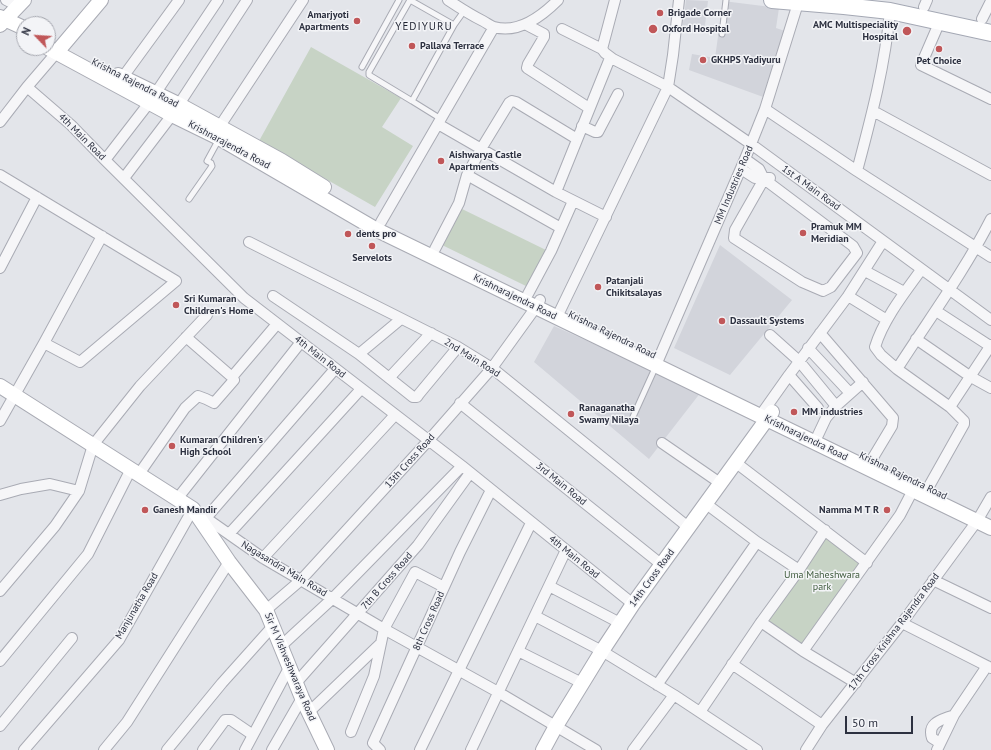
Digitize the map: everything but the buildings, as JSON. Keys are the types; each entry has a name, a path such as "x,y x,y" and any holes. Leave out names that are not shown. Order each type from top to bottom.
{"main road":[{"path":"56,48 101,0"},
{"path":"772,0 799,1 844,6 926,4 987,21"},
{"path":"1,22 16,2"},
{"path":"888,6 940,21 991,33"},
{"path":"1,22 16,26"},
{"path":"1,22 16,32"},
{"name":"Krishnarajendra Road","path":"56,48 217,133 377,230 535,300 766,414 913,490 983,518 991,528"},
{"path":"217,133 282,161 381,222 535,300"},
{"name":"Nagasandra Main Road","path":"0,386 193,509"},
{"name":"Krishna Rajendra Road","path":"766,414 818,435 928,488 983,518"},
{"name":"14th Cross Road","path":"543,750 582,683 620,623 735,462 766,414"},
{"name":"Sir M Vishveshwaraya Road","path":"193,509 229,562 266,610 302,698 327,750"}],"street":[{"path":"120,81 179,0"},
{"path":"105,160 152,98 218,0"},
{"path":"124,178 175,110 246,0"},
{"path":"217,133 303,0"},
{"path":"448,0 464,11 494,27 516,27 525,24 546,12 558,0"},
{"path":"602,49 615,0"},
{"path":"559,313 668,86 679,0"},
{"name":"MM Industries Road","path":"658,362 745,160 765,109 799,1"},
{"path":"987,21 991,1"},
{"path":"857,171 873,111 886,49 888,6"},
{"path":"940,21 920,66 991,99"},
{"path":"525,24 544,34 544,37 527,68 589,108"},
{"path":"381,222 494,27"},
{"path":"556,192 610,58 602,49 562,29"},
{"path":"0,122 50,56"},
{"name":"1st A Main Road","path":"610,58 668,86 751,144 991,320"},
{"name":"4th Main Road","path":"27,87 71,124 105,160 244,298 462,466 470,474 633,604"},
{"path":"582,126 598,132 618,94"},
{"path":"435,249 459,203 467,175 509,103 512,101 516,102 577,139"},
{"path":"765,109 857,171 991,257"},
{"path":"873,111 991,175"},
{"path":"439,121 481,149 556,192 606,217"},
{"path":"745,160 759,170 764,178 853,246 857,253 831,287 823,291 802,282 734,238 735,230 764,178"},
{"path":"741,169 755,178 775,178 810,204"},
{"path":"0,174 176,280 80,362 44,343"},
{"path":"467,175 561,228"},
{"path":"0,268 37,197"},
{"name":"13th Cross Road","path":"266,610 301,580 428,441 492,368 535,300 551,252 574,201"},
{"path":"897,369 950,291 976,248 991,219"},
{"path":"0,420 15,396 102,236"},
{"path":"766,414 789,375 848,296 883,241"},
{"name":"2nd Main Road","path":"249,242 431,333 458,347 492,368 688,528"},
{"path":"921,270 904,292 887,320 875,347 881,355 897,369 950,407 964,421 964,424 928,488"},
{"path":"864,272 904,292"},
{"path":"273,296 359,354 413,397 417,397 458,347"},
{"path":"848,296 887,320"},
{"path":"936,311 991,346 950,407"},
{"path":"0,591 55,526 79,491 93,445 140,386 207,315"},
{"path":"359,354 401,318"},
{"path":"232,377 277,324"},
{"path":"389,378 431,333"},
{"path":"820,333 892,418 892,426 871,461"},
{"path":"770,335 799,362 836,406"},
{"path":"0,661 88,554 135,472 185,408 198,396 214,403 234,380 186,337"},
{"path":"916,339 971,377 991,388"},
{"path":"177,499 301,342"},
{"path":"808,348 850,393"},
{"path":"206,518 335,369"},
{"path":"789,375 818,408"},
{"path":"818,435 826,418 836,406 863,382"},
{"path":"229,534 361,388"},
{"name":"3rd Main Road","path":"460,403 662,565"},
{"path":"263,558 394,415"},
{"path":"662,443 720,483"},
{"path":"735,462 867,563"},
{"path":"281,646 333,598 462,466"},
{"name":"7th B Cross Road","path":"296,683 418,545 470,474"},
{"path":"0,495 21,489 50,484 79,491"},
{"name":"8th Cross Road","path":"380,750 373,743 444,587 491,490"},
{"path":"803,651 900,515 913,490"},
{"name":"17th Cross Krishna Rajendra Road","path":"806,750 822,725 902,623 933,580 983,518 991,497"},
{"path":"705,503 757,542 799,570"},
{"name":"Nagasandra Main Road","path":"193,509 263,558 417,648 498,692 596,750"},
{"name":"Manjunatha Road","path":"24,750 118,640 193,509"},
{"path":"420,750 531,523"},
{"path":"700,712 761,622 799,570 825,530"},
{"path":"657,685 757,542"},
{"path":"472,750 566,550"},
{"path":"104,750 127,722 229,562"},
{"path":"401,565 444,587"},
{"path":"351,732 374,676 384,629 415,572"},
{"path":"933,580 991,608"},
{"path":"549,586 620,623"},
{"path":"535,616 602,651 674,695 757,750"},
{"path":"761,622 803,651 856,683"},
{"path":"902,623 989,667 954,715 939,746 932,738 930,732 936,722 954,715"},
{"path":"168,750 222,683 273,626"},
{"path":"0,726 72,638"},
{"path":"309,712 381,642"},
{"path":"518,651 582,683"},
{"path":"732,664 822,725"},
{"path":"245,750 290,666"},
{"path":"633,750 674,695"},
{"path":"272,750 302,698"},
{"path":"203,750 225,720 231,720 253,735"}],"lane":[{"path":"362,67 398,0"},
{"path":"439,121 412,101 369,75 369,72 410,0 454,25"},
{"path":"722,34 726,0"},
{"path":"412,101 454,25 464,11"},
{"path":"189,200 212,166 211,163 207,161 217,133"},
{"path":"632,419 658,362"}],"shaded area":[{"path":"686,0 708,1 704,33 682,31"},
{"path":"723,1 779,8 776,28 785,31 766,98 689,70 692,54 715,58"},
{"path":"720,245 792,300 730,375 674,348"},
{"path":"554,326 701,392 649,459 534,362"}],"green space":[{"path":"311,47 401,98 382,127 413,146 375,207 259,141"},
{"path":"460,208 546,250 528,287 442,245"},
{"name":"Uma Maheshwara park","path":"827,531 867,563 803,651 761,622"}],"place":[{"name":"Brigade Corner","path":"660,13"},
{"name":"Amarjyoti Apartments","path":"357,21"},
{"name":"Oxford Hospital","path":"653,29"},
{"name":"AMC Multispeciality Hospital","path":"907,31"},
{"name":"Pallava Terrace","path":"412,46"},
{"name":"Pet Choice","path":"939,49"},
{"name":"GKHPS Yadiyuru","path":"703,60"},
{"name":"Aishwarya Castle Apartments","path":"441,161"},
{"name":"Pramuk MM Meridian","path":"803,233"},
{"name":"dents pro","path":"348,234"},
{"name":"Servelots","path":"372,246"},
{"name":"Patanjali Chikitsalayas","path":"598,287"},
{"name":"Sri Kumaran Children's Home","path":"176,305"},
{"name":"Dassault Systems","path":"722,321"},
{"name":"MM industries","path":"794,412"},
{"name":"Ranaganatha Swamy Nilaya","path":"571,414"},
{"name":"Kumaran Children's High School","path":"172,446"},
{"name":"Ganesh Mandir","path":"145,510"},
{"name":"Namma M T R","path":"887,510"}],"district":[{"name":"YEDIYURU","path":"424,27"}]}
